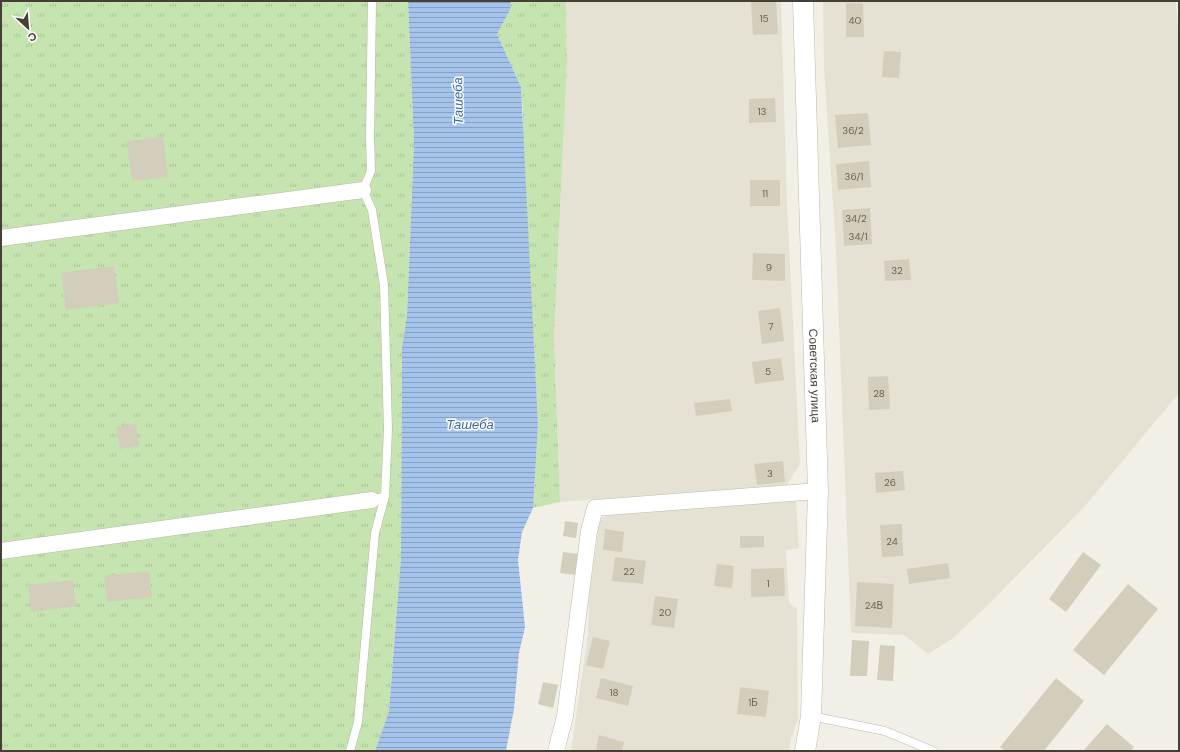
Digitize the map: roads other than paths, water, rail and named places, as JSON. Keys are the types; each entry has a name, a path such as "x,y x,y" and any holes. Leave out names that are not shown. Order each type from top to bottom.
{"street":[{"name":"Советская улица","path":"803,1 818,491 811,716 805,751"},
{"path":"1,238 363,190"},
{"path":"556,751 565,716 589,531 594,508 818,491"},
{"path":"1,551 379,498"}],"lane":[{"path":"350,751 358,722 375,533 388,429 384,285 372,210 363,190 371,171 372,1"},
{"path":"811,716 885,731 933,751"}],"water":[{"name":"Ташеба","path":"408,1 511,1 510,10 497,34 521,87 538,425 533,508 522,532 518,560 525,627 519,653 514,709 506,751 375,751 389,711 401,557 402,348 407,315 414,142"}]}
